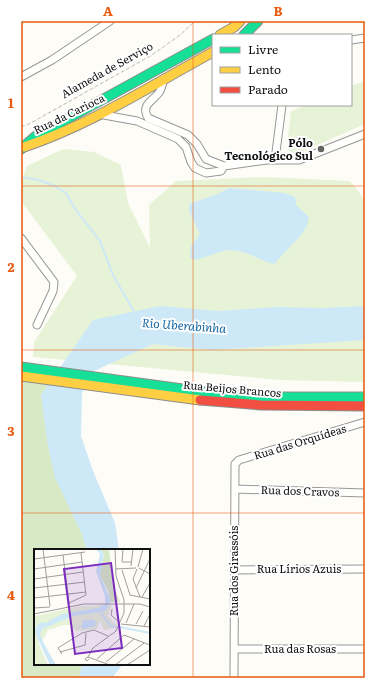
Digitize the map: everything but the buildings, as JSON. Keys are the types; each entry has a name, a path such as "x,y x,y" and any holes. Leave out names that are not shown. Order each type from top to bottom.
{"main road":[{"path":"222,34 234,27 240,21"},
{"path":"245,34 258,21"},
{"name":"Rua da Carioca","path":"22,148 36,136 212,40"},
{"name":"Rua da Carioca","path":"22,148 51,138 212,53"},
{"path":"24,370 32,378 98,382 261,397 365,396"},
{"path":"24,370 98,382"},
{"name":"Rua Beijos Brancos","path":"98,382 212,402 254,405 365,406"}],"street":[{"path":"21,77 52,60 110,21"},
{"path":"352,40 365,38"},
{"path":"164,78 160,91 148,102 145,110 150,120 181,142 188,151 191,162 198,170 210,173 221,171 224,166"},
{"path":"275,160 282,106"},
{"path":"101,112 108,116 137,121 191,138 206,158 224,166 275,160 292,161 306,159 365,134"},
{"path":"21,238 54,282 53,291 37,325"},
{"name":"Rua das Orquídeas","path":"235,464 239,460 365,422"},
{"name":"Rua dos Girassóis","path":"234,678 235,464"},
{"name":"Rua dos Cravos","path":"235,489 365,493"},
{"name":"Rua Lírios Azuis","path":"234,570 365,569"},
{"name":"Rua das Rosas","path":"234,649 365,649"}],"path":[{"name":"Alameda de Serviço","path":"21,126 29,124 152,55 180,35 195,21"}],"green space":[{"path":"365,81 365,124 299,153 291,152 287,145 291,111 304,106 352,106 352,86"},
{"path":"63,149 94,152 121,165 128,203 150,248 149,205 176,181 264,177 350,181 365,200 365,382 279,380 33,357 34,342 77,276 21,201 21,183 27,166"},
{"path":"21,381 48,385 41,395 87,549 34,549 34,665 83,665 81,668 79,678 21,678"}],"water":[{"path":"229,188 284,193 295,197 296,205 309,217 307,226 300,236 274,264 235,250 226,250 195,260 190,257 191,246 200,234 189,211 189,204 218,194"},
{"name":"Rio Uberabinha","path":"160,306 218,311 278,307 322,308 365,306 365,340 212,350 153,344 94,371 82,393 81,436 93,471 115,523 119,549 87,549 81,532 55,478 47,441 41,395 93,320"},
{"path":"83,665 122,665 112,678 79,678 81,668"}],"waterway":[{"path":"21,177 39,180 55,186 66,193 75,209 100,241 113,275 135,313"}],"traffic: fast":[{"path":"245,34 258,21"},
{"path":"21,149 36,136 212,40"},
{"path":"21,367 212,393 261,397 365,397"}],"traffic: slow":[{"path":"222,34 234,27 240,21"},
{"path":"24,147 73,128 97,116 212,53"},
{"path":"21,376 200,400"}],"traffic: jam":[{"path":"200,400 261,405 365,406"}],"place":[{"name":"Pólo Tecnológico Sul","path":"321,149"}]}
